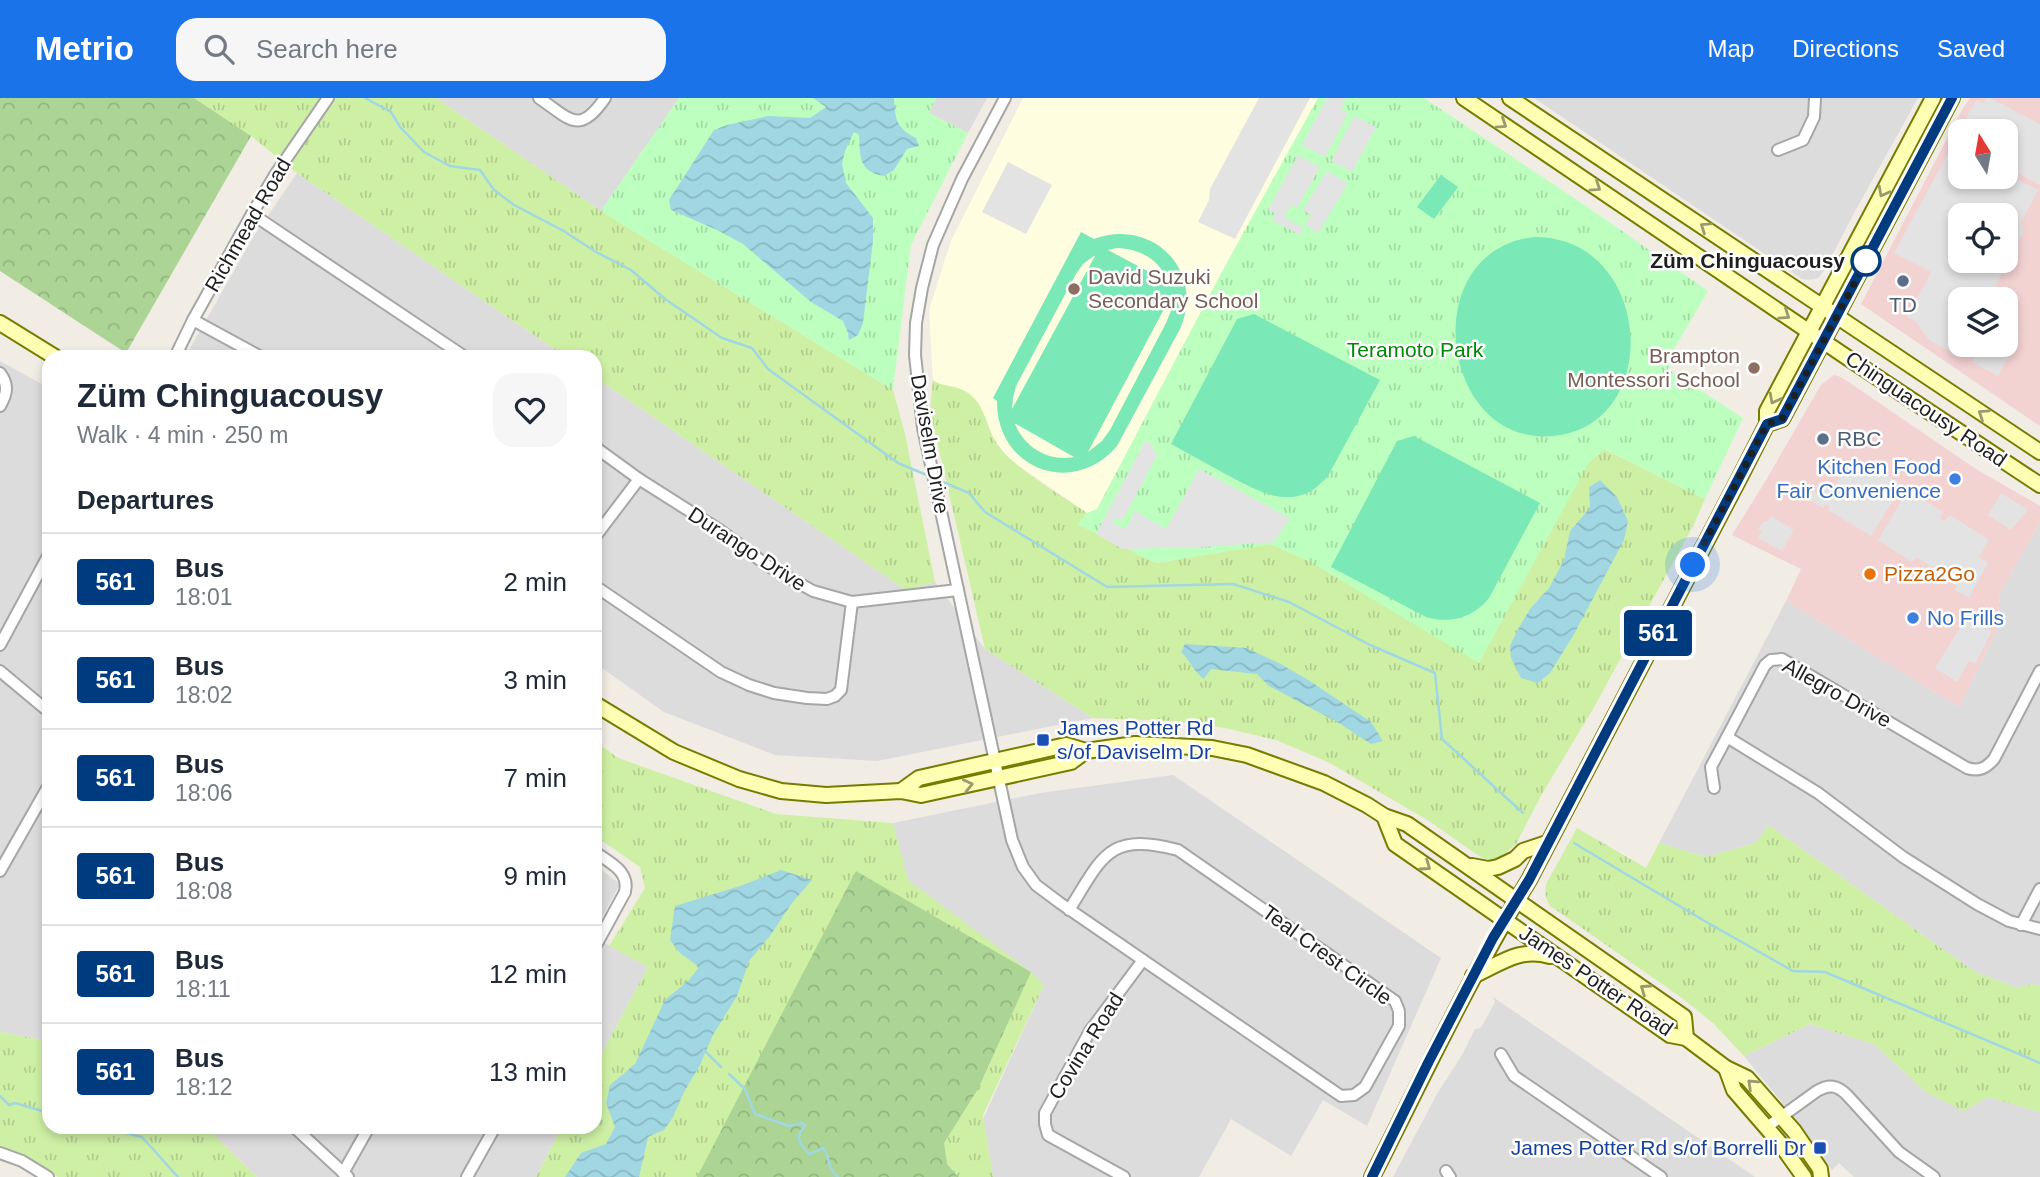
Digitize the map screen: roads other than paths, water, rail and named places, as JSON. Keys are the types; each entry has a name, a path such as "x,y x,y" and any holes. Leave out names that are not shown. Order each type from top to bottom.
{"main road":[{"name":"Chinguacousy Road","path":"1464,98 2040,485"},
{"name":"Chinguacousy Road","path":"1510,98 2040,452"},
{"path":"1372,1177 1473,976 1547,843 1767,424 1767,411 1933,98"},
{"path":"1767,424 1782,419 1952,98"},
{"path":"0,323 44,350"},
{"name":"James Potter Road","path":"602,708 674,752 739,779 781,792 826,794 901,791 921,795 1071,762 1086,751"},
{"name":"James Potter Road","path":"901,791 919,778 1066,745 1086,751 1135,744 1212,748 1247,755 1324,783 1384,816 1407,824 1684,1017 1686,1038"},
{"name":"James Potter Road","path":"1384,816 1395,844 1670,1035 1686,1038 1726,1068 1747,1078 1781,1116 1820,1169 1821,1177"},
{"path":"1457,859 1488,869 1511,862 1523,851 1547,843"},
{"path":"1473,976 1525,953 1538,952 1568,964"},
{"name":"James Potter Road","path":"1726,1068 1734,1090 1767,1127 1804,1177"}],"street":[{"name":"Richmead Road","path":"178,350 275,175 328,98"},
{"path":"539,98 572,121 588,119 605,98"},
{"name":"Daviselm Drive","path":"993,761 923,428 915,355 916,323 933,245 953,199 1005,98"},
{"path":"1778,150 1803,140 1814,117 1815,98"},
{"path":"252,214 455,350"},
{"path":"193,320 248,350"},
{"path":"0,373 7,384 7,391 0,406"},
{"name":"Durango Drive","path":"602,452 721,531 750,554 813,592 852,602 958,590"},
{"path":"602,528 639,479"},
{"path":"0,645 42,567"},
{"path":"602,591 721,672 749,685 774,692 827,699 841,690 852,602"},
{"name":"Allegro Drive","path":"1727,737 1765,665 1771,660 1782,659 1974,771 1983,769 1994,759 2040,671"},
{"path":"0,671 42,706"},
{"path":"1714,788 1711,767 1727,737 1818,793 1903,857 1996,916 2040,929"},
{"name":"Teal Crest Circle","path":"993,761 1012,840 1023,867 1036,885 1069,910 1341,1096 1354,1095 1365,1087 1399,1026 1399,1011 1395,1001 1178,850 1144,844 1114,849 1096,866 1069,910"},
{"path":"0,872 42,797"},
{"path":"602,857 620,870 626,880 625,892 602,934"},
{"path":"2021,925 2040,889"},
{"name":"Covina Road","path":"1124,1177 1048,1135 1045,1113 1090,1031 1143,960"},
{"path":"1501,1054 1514,1076 1661,1177"},
{"path":"1767,1127 1825,1087 1832,1086 1841,1089 1899,1152 1934,1177"},
{"path":"301,1134 345,1175 366,1134"},
{"path":"467,1177 491,1134"},
{"path":"0,1153 22,1161 48,1177"}],"water":[{"path":"813,98 894,98 898,122 916,138 919,146 907,149 894,170 884,176 865,167 859,135 854,132 845,151 842,164 846,183 873,218 873,241 863,323 858,335 849,340 843,321 811,302 743,244 671,210 669,200 714,130 768,116 810,118 826,107"},
{"path":"1600,480 1617,497 1628,521 1624,540 1573,636 1550,673 1538,683 1521,678 1511,658 1510,646 1530,609 1549,588 1564,560 1570,531 1590,508 1589,487"},
{"path":"1185,644 1246,648 1279,663 1371,722 1383,741 1371,744 1339,723 1269,686 1257,674 1211,669 1204,679 1181,652"},
{"path":"781,870 812,880 749,961 737,996 713,1035 673,1117 664,1130 648,1137 639,1177 565,1177 581,1153 606,1144 615,1127 606,1103 610,1085 635,1064 665,1000 689,980 699,967 680,953 670,940 675,906"}],"waterway":[{"path":"365,98 391,112 400,127 424,152 450,166 480,170 494,190 514,205 631,270 665,299 722,338 752,348 768,369 790,385 898,463 929,476"},
{"path":"938,480 969,493 985,512 1107,587 1233,584 1289,602 1370,645 1435,673 1442,739 1523,813"},
{"path":"1574,843 1793,971 1825,972 2040,1063"},
{"path":"704,1050 721,1067"},
{"path":"729,1074 745,1089 755,1114 789,1126 802,1123 805,1125 799,1137 800,1143 809,1154 824,1148 832,1170 838,1177"},
{"path":"0,1096 9,1105 15,1103 42,1111"},
{"path":"130,1134 142,1137 178,1177"}],"place":[{"name":"Züm Chinguacousy","path":"1866,261"},
{"name":"TD","path":"1903,281"},
{"name":"David Suzuki Secondary School","path":"1074,289"},
{"name":"Brampton Montessori School","path":"1754,368"},
{"name":"RBC","path":"1823,439"},
{"name":"Kitchen Food Fair Convenience","path":"1955,479"},
{"name":"Pizza2Go","path":"1870,574"},
{"name":"No Frills","path":"1913,618"},
{"name":"James Potter Rd s/of Daviselm Dr","path":"1043,740"},
{"name":"James Potter Rd s/of Borrelli Dr","path":"1820,1148"}],"park label":[{"name":"Teramoto Park","path":"1415,350"}]}
